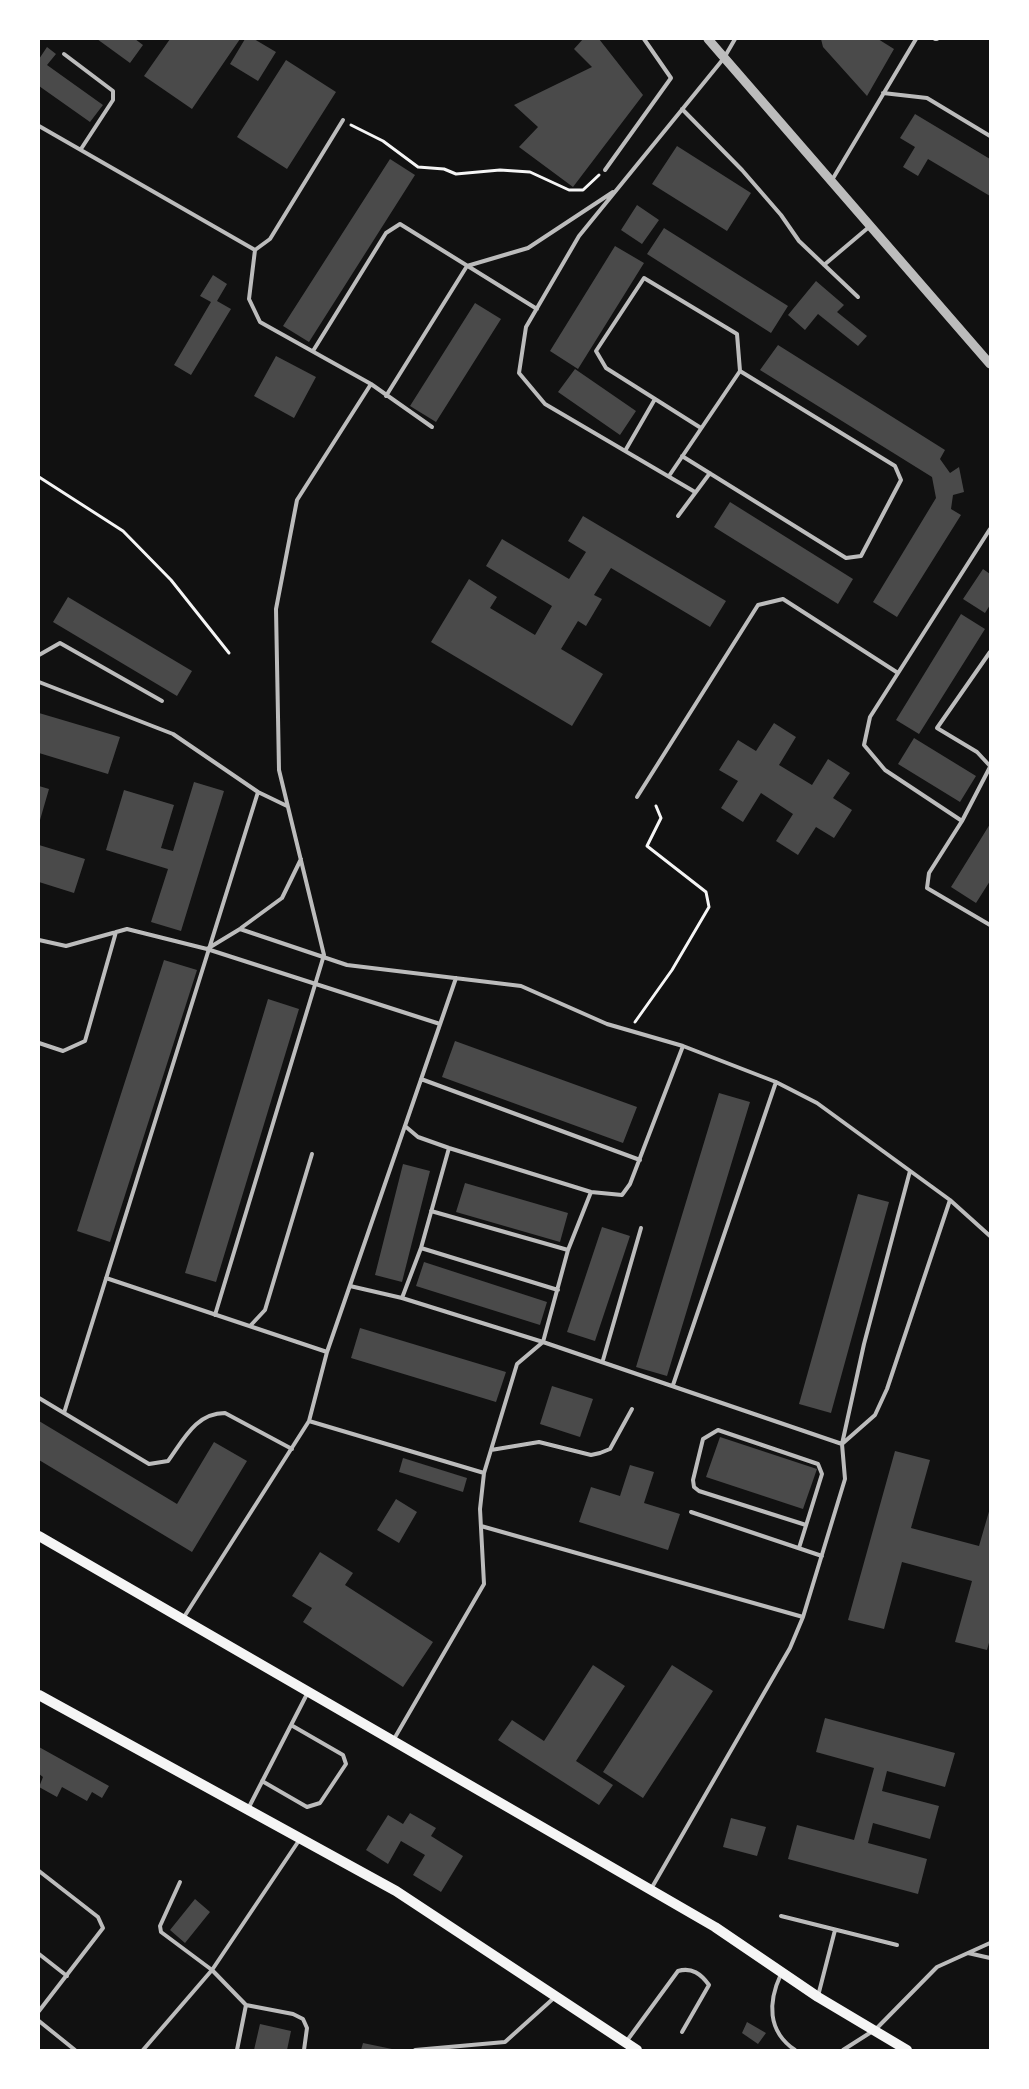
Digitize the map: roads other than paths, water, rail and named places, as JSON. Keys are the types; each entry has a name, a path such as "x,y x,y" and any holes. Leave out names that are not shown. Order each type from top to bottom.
{"main road":[{"path":"39,1536 715,1927 818,1997 876,2029 907,2050"},
{"path":"39,1695 396,1891 637,2050"}],"street":[{"path":"708,39 990,364"}],"lane":[{"path":"605,170 671,78 644,39"},
{"path":"695,492 545,404 519,373 526,327 579,236 724,58 735,39"},
{"path":"831,182 916,39"},
{"path":"64,54 113,91 113,100 81,149"},
{"path":"883,93 927,98 990,136"},
{"path":"682,109 742,170 781,215 799,241 858,297"},
{"path":"343,120 270,239 255,250 249,299 260,322 371,384 432,427"},
{"path":"39,126 255,250"},
{"path":"386,396 467,266 528,248 619,189"},
{"path":"313,351 386,233 400,224 537,309"},
{"path":"824,265 869,227"},
{"path":"669,476 740,371 737,334 644,278 596,351 606,368 701,428"},
{"path":"682,456 846,558 861,556 901,480 894,466 740,371"},
{"path":"215,1315 324,955 279,770 276,609 297,500 371,384"},
{"path":"625,451 655,399"},
{"path":"678,516 710,473"},
{"path":"962,821 885,770 864,745 870,717 990,529"},
{"path":"637,797 758,605 783,599 898,673"},
{"path":"39,655 60,643 162,701"},
{"path":"990,652 937,728 977,752 990,766 962,821 929,873 927,888 990,925"},
{"path":"39,682 173,734 258,792 288,806"},
{"path":"64,1413 207,949 258,792"},
{"path":"207,949 240,929 282,898 300,859"},
{"path":"39,940 66,946 127,929 207,949 440,1024"},
{"path":"240,929 324,955 347,965 520,986 607,1024 683,1046 776,1082 817,1103 950,1200 990,1236"},
{"path":"39,1043 63,1051 85,1041 116,932"},
{"path":"182,1620 309,1421 327,1352 456,978"},
{"path":"405,1126 418,1137 449,1148 591,1192 622,1195 630,1184 640,1160 683,1046"},
{"path":"421,1079 640,1160"},
{"path":"673,1385 776,1082"},
{"path":"402,1299 421,1248 449,1148"},
{"path":"251,1325 265,1310 312,1154"},
{"path":"651,1890 790,1648 803,1617 845,1479 842,1444 864,1344 910,1171"},
{"path":"393,1740 484,1584 481,1526 484,1473 517,1364 543,1342 568,1250 591,1192"},
{"path":"842,1444 874,1415 887,1389 950,1200"},
{"path":"431,1211 568,1250"},
{"path":"603,1360 641,1228"},
{"path":"421,1248 558,1290"},
{"path":"106,1278 327,1352"},
{"path":"350,1286 402,1299 603,1360 842,1444"},
{"path":"39,1398 149,1464 168,1461 201,1418 213,1413 225,1413 292,1449"},
{"path":"491,1450 539,1442 591,1455 600,1453 610,1449 632,1409"},
{"path":"309,1421 484,1473"},
{"path":"799,1548 822,1474 818,1464 718,1430 703,1439 693,1480 694,1487 699,1491 806,1525"},
{"path":"691,1512 822,1556"},
{"path":"481,1526 803,1617"},
{"path":"248,1810 308,1693"},
{"path":"262,1780 307,1807 320,1803 346,1764 343,1755 291,1725"},
{"path":"143,2050 212,1970 300,1838"},
{"path":"39,1871 102,1921 103,1928 39,2011"},
{"path":"180,1882 160,1926 161,1932 212,1970 246,2005 293,2014 303,2019 307,2028 304,2050"},
{"path":"781,1916 897,1945"},
{"path":"818,1997 835,1930"},
{"path":"843,2050 876,2029 937,1966 990,1943"},
{"path":"968,1953 990,1959"},
{"path":"39,1954 67,1976"},
{"path":"626,2042 678,1971 686,1969 696,1971 709,1985 682,2032"},
{"path":"781,1972 772,1992 771,2015 787,2044 795,2050"},
{"path":"415,2050 460,2049 505,2042 555,1996"},
{"path":"237,2050 246,2005"},
{"path":"39,2022 75,2050"}]}
